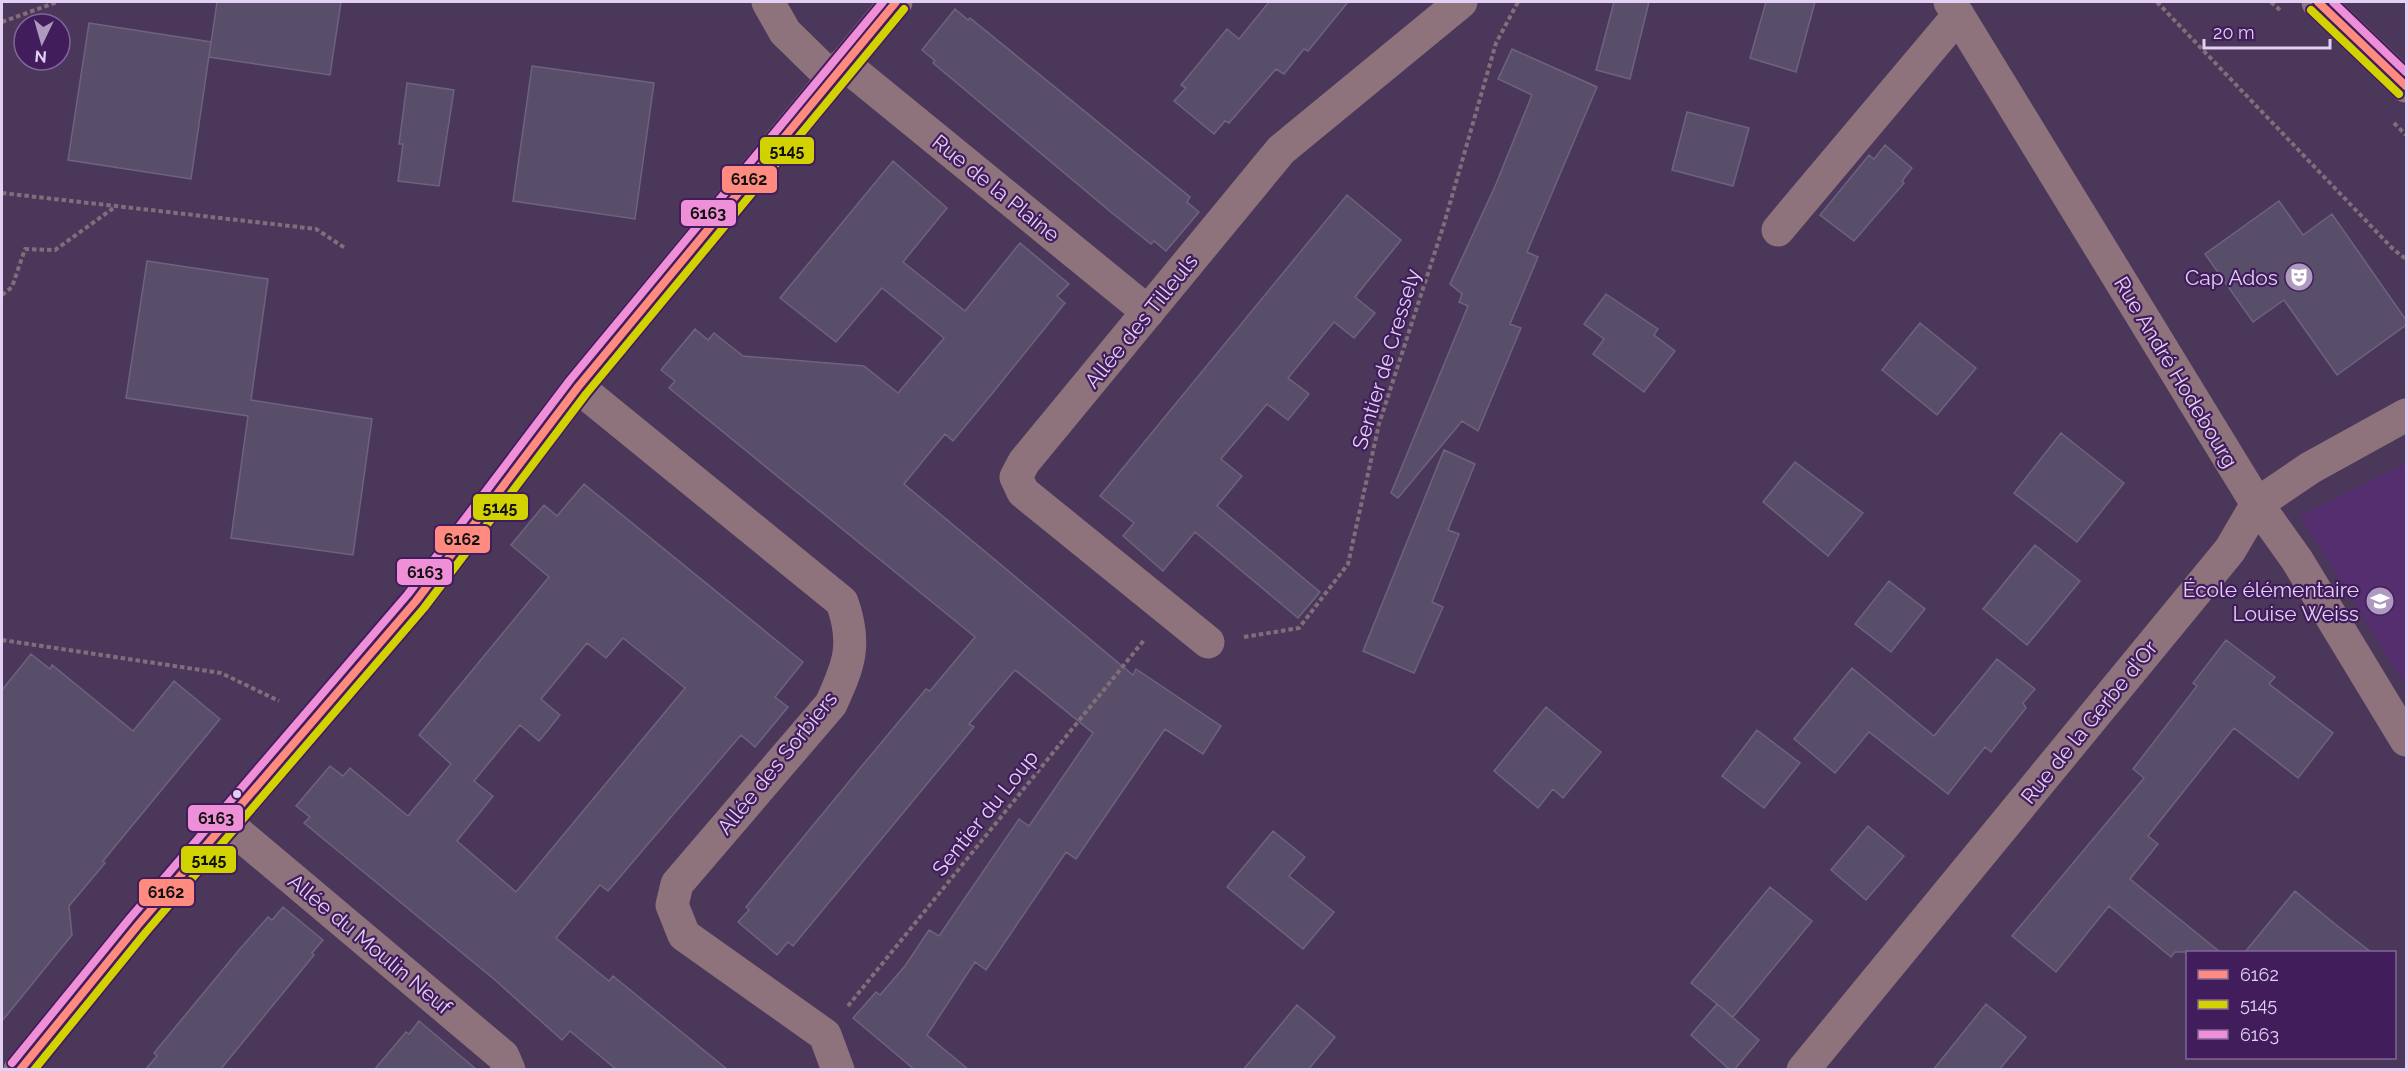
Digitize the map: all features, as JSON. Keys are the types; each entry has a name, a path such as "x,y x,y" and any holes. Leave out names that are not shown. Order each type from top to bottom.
{"street":[{"name":"Rue de la Plaine","path":"768,2 785,32 1148,312"},
{"path":"20,1070 226,823 416,601 578,387 896,2"},
{"name":"Allée des Tilleuls","path":"1208,642 1023,492 1016,477 1024,462 1281,150 1461,2"},
{"path":"2318,2 2406,86"},
{"path":"1778,230 1954,9"},
{"name":"Rue André Hodebourg","path":"1954,9 2257,504 2297,560 2406,740"},
{"name":"Allée des Sorbiers","path":"578,387 842,602 850,624 852,646 846,672 831,704 677,884 672,905 684,935 825,1035"},
{"name":"Rue de la Gerbe d'Or","path":"1803,1070 2230,550 2257,504 2310,468 2406,415"},
{"name":"Allée du Moulin Neuf","path":"226,823 503,1056 509,1070"},
{"path":"825,1035 838,1070"}],"path":[{"path":"2,22 57,2"},
{"name":"Sentier de Cressely","path":"1208,642 1299,628 1348,564 1378,424 1444,224 1496,43 1518,2"},
{"path":"2157,2 2393,249 2406,259"},
{"path":"2,194 316,229 345,248"},
{"path":"2,295 12,287 25,249 55,250 116,207"},
{"name":"Sentier du Loup","path":"825,1035 1168,610"},
{"path":"2,640 221,673 315,719"}],"shaded area":[{"name":"École élémentaire Louise Weiss","path":"2406,463 2406,686 2300,516"}],"building":[{"path":"217,2 341,2 330,75 209,57"},
{"path":"1269,2 1348,2 1308,51 1304,49 1284,74 1276,69 1229,123 1225,121 1214,134 1174,101 1186,88 1181,85 1227,29 1239,39"},
{"path":"1614,2 1649,2 1630,79 1596,70"},
{"path":"1766,2 1815,2 1796,72 1750,58"},
{"path":"955,9 968,20 970,18 1190,197 1187,202 1199,212 1166,251 1154,241 1151,244 1112,213 933,63 935,61 922,50"},
{"path":"89,23 211,42 191,179 68,160"},
{"path":"1512,49 1597,87 1527,252 1538,257 1510,324 1521,328 1478,431 1462,421 1398,498 1391,493 1468,306 1459,302 1462,294 1450,284 1496,184 1532,95 1498,79"},
{"path":"532,66 654,83 635,219 513,201"},
{"path":"407,83 454,90 439,186 398,181 403,144 399,144"},
{"path":"1687,112 1749,128 1733,186 1672,170"},
{"path":"1885,145 1912,168 1902,181 1904,183 1854,241 1820,215 1869,155 1874,159"},
{"path":"893,161 947,208 903,262 965,311 1020,243 1069,284 1057,296 1065,303 953,441 945,434 904,484 1133,675 1136,669 1221,726 1203,754 1165,729 1076,859 1066,852 986,970 975,962 927,1035 969,1070 915,1070 853,1018 876,992 880,995 905,966 929,930 939,936 1019,819 1029,826 1093,733 1015,670 969,724 974,727 793,946 788,942 777,955 738,922 749,910 746,907 926,689 930,691 975,637 669,388 675,381 661,370 695,329 708,340 714,333 743,356 864,366 898,393 944,338 882,288 836,342 780,298"},
{"path":"1347,195 1401,240 1355,297 1375,313 1354,338 1334,322 1288,378 1309,394 1288,420 1267,404 1221,459 1242,476 1217,506 1320,592 1298,618 1195,532 1163,571 1123,536 1134,523 1100,496"},
{"name":"Cap Ados","path":"2279,201 2303,235 2332,214 2406,320 2406,325 2337,375 2284,300 2253,322 2205,254"},
{"path":"147,261 268,279 251,400 372,419 353,555 231,538 248,416 126,398"},
{"path":"1606,294 1658,329 1654,335 1675,351 1644,392 1593,354 1604,339 1584,324"},
{"path":"1920,323 1976,368 1937,415 1882,370"},
{"path":"2061,433 2124,483 2077,542 2014,493"},
{"path":"1444,450 1475,464 1448,530 1459,534 1432,602 1443,607 1414,673 1363,651"},
{"path":"1795,462 1863,513 1828,556 1763,502"},
{"path":"584,484 803,662 775,697 788,707 755,747 741,735 608,891 600,885 556,938 609,981 613,976 728,1070 617,1070 570,1031 562,1040 495,980 304,823 310,817 296,806 330,766 343,776 350,768 408,816 451,764 419,735 549,577 511,545 544,505 557,516","holes":["623,638 685,688 516,892 457,841 493,796 474,781 520,725 539,741 549,729 560,715 541,699 587,643 606,658"]},
{"path":"2035,545 2080,581 2027,645 1983,609"},
{"path":"1889,581 1925,609 1891,652 1855,624"},
{"path":"2226,640 2275,677 2269,684 2333,733 2298,778 2234,728 2148,836 2158,844 2130,879 2219,951 2175,952 2171,957 2109,906 2056,972 2012,936 2144,778 2133,769 2197,686 2193,683"},
{"path":"31,654 50,669 52,665 133,731 174,681 220,719 103,861 105,863 69,906 72,935 2,1021 2,690"},
{"path":"1997,659 2035,689 2023,703 2026,708 1991,752 1985,747 1948,794 1869,732 1835,773 1794,739 1852,668 1934,736"},
{"path":"1546,707 1601,752 1563,798 1553,789 1538,808 1494,771"},
{"path":"1757,730 1800,763 1764,808 1722,776"},
{"path":"1868,826 1904,856 1866,900 1831,870"},
{"path":"1273,831 1305,857 1289,876 1334,912 1303,949 1227,887"},
{"path":"1770,887 1812,921 1733,1017 1691,983"},
{"path":"2295,891 2370,951 2246,951"},
{"path":"283,907 323,940 312,953 314,955 220,1070 145,1070 157,1056 154,1053 239,950 268,917 272,920"},
{"path":"1717,1004 1759,1040 1734,1070 1730,1070 1691,1035"},
{"path":"1986,1004 2026,1037 1999,1070 1933,1070"},
{"path":"1297,1005 1335,1037 1308,1070 1243,1070"},
{"path":"419,1021 477,1070 374,1070 406,1032 409,1034"}],"transit line":[{"name":"6163","path":"12,1063 130,918 408,594 570,380 883,2"},
{"name":"6162","path":"20,1070 138,925 416,601 578,387 896,2"},
{"name":"6162","path":"2318,2 2406,86"},
{"name":"6163","path":"2333,2 2406,72"},
{"name":"5145","path":"34,1070 146,932 424,608 586,394 904,9"},
{"name":"5145","path":"2311,10 2399,94"}],"place":[{"name":"Cap Ados","path":"2299,277"},
{"name":"École élémentaire Louise Weiss","path":"2380,601"}]}
